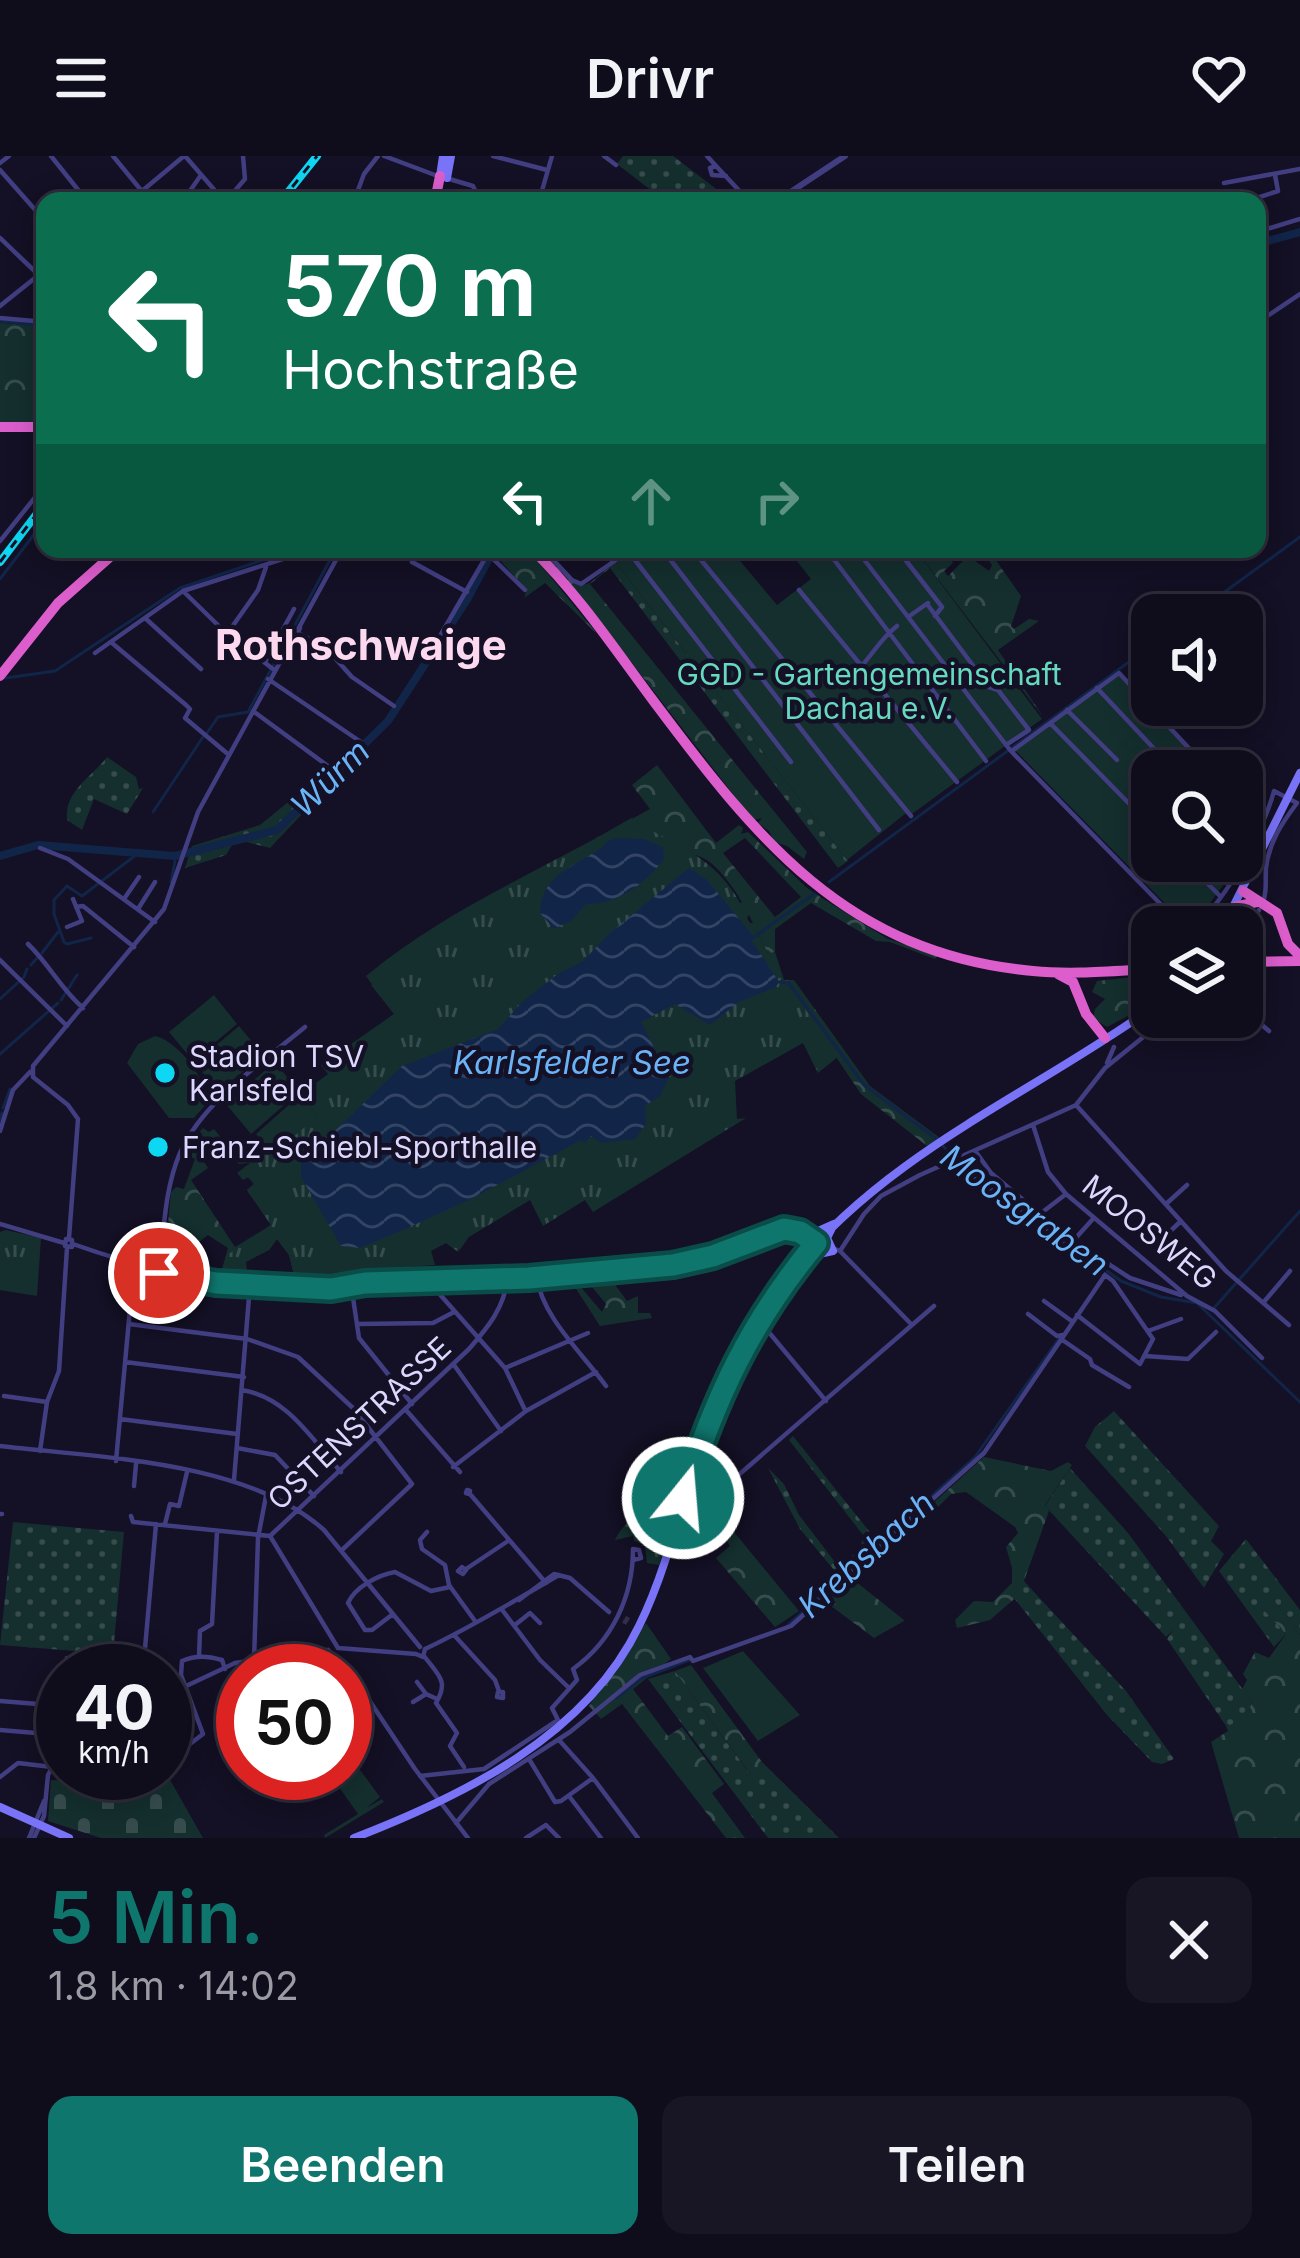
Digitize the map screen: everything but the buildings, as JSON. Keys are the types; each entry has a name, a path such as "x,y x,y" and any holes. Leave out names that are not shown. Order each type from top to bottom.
{"highway":[{"path":"440,192 443,177"},
{"path":"0,427 36,427"},
{"path":"0,664 53,599 99,558"},
{"path":"0,676 46,616 100,558"},
{"path":"540,558 582,605 746,820 818,889 878,926 985,964 1055,973 1131,970"},
{"path":"1243,891 1281,917 1285,936 1300,958 1263,961"},
{"path":"1236,906 1249,901 1261,904"},
{"path":"1267,961 1285,936"},
{"path":"1079,994 1082,982 1093,972"},
{"path":"1055,973 1073,982 1086,1014 1110,1042"},
{"path":"1095,1026 1119,1030"}],"main road":[{"path":"443,177 447,156"},
{"path":"1235,906 1300,773"},
{"path":"354,1838 439,1799 553,1732 605,1678 623,1619 719,1394 761,1314 816,1243 892,1174 1110,1042 1131,1022"},
{"path":"800,1232 834,1225"},
{"path":"805,1257 836,1251 827,1238 834,1225"},
{"path":"800,1232 806,1242 805,1257"},
{"path":"0,1807 69,1838"}],"street":[{"path":"9,156 0,166 36,210"},
{"path":"51,156 80,192"},
{"path":"113,156 142,190 184,156 217,192"},
{"path":"233,192 245,179 242,156"},
{"path":"357,192 364,174 381,156 473,186 476,192"},
{"path":"493,156 547,170"},
{"path":"541,192 551,156"},
{"path":"604,156 616,165"},
{"path":"707,156 740,192"},
{"path":"790,192 845,156"},
{"path":"1224,183 1300,169"},
{"path":"189,192 201,175"},
{"path":"1266,194 1278,191 1275,175"},
{"path":"1266,229 1300,219"},
{"path":"0,238 36,270"},
{"path":"0,305 36,281"},
{"path":"1266,316 1300,294"},
{"path":"0,318 36,321"},
{"path":"0,541 36,495"},
{"path":"95,653 183,591 285,558"},
{"path":"0,1131 13,1090 134,947 172,894 180,856 268,679 335,560 330,558"},
{"path":"440,636 486,558"},
{"path":"492,558 525,590"},
{"path":"551,558 581,584 618,558"},
{"path":"636,558 790,762"},
{"path":"669,558 879,830"},
{"path":"699,558 911,816"},
{"path":"833,558 986,761"},
{"path":"863,558 1009,748 1165,906"},
{"path":"904,558 943,609 935,616"},
{"path":"412,562 467,592"},
{"path":"227,634 266,574 266,564"},
{"path":"799,590 957,782"},
{"path":"183,591 273,670"},
{"path":"908,617 936,598"},
{"path":"927,604 1028,730 1009,748"},
{"path":"264,664 294,609"},
{"path":"303,616 298,633 326,648 352,677 394,706"},
{"path":"145,618 201,669"},
{"path":"845,682 863,668 878,640 897,626"},
{"path":"115,642 186,705 190,709 185,718 229,755"},
{"path":"1009,748 1119,673 1190,750"},
{"path":"268,679 361,742"},
{"path":"1097,688 1155,750"},
{"path":"1067,710 1117,760"},
{"path":"253,711 332,769"},
{"path":"1050,723 1131,806"},
{"path":"1261,904 1274,836 1297,802 1274,791 1263,820"},
{"path":"40,848 68,859 154,922"},
{"path":"124,899 139,877"},
{"path":"138,909 155,881"},
{"path":"1206,882 1220,896"},
{"path":"1213,906 1229,882"},
{"path":"67,927 82,921 73,899"},
{"path":"76,907 90,910 134,947"},
{"path":"80,918 90,910"},
{"path":"28,944 82,1008"},
{"path":"0,960 67,1026"},
{"path":"1263,1026 1269,1031"},
{"path":"159,1273 169,1187 191,1133 208,1112 305,1027"},
{"path":"836,1251 881,1196 1076,1106 1105,1068 1142,1038"},
{"path":"1105,1068 1110,1042 1123,1053"},
{"path":"30,1072 78,1119 59,1371 47,1402 40,1451"},
{"path":"1076,1106 1238,1281 1288,1325"},
{"name":"MOOSWEG","path":"1033,1125 1048,1172 1066,1194 1176,1290 1213,1310 1262,1358"},
{"path":"976,1152 1004,1185 1040,1214 1066,1194"},
{"path":"950,1162 1113,1281 1153,1339 1140,1364 1044,1301"},
{"path":"1166,1204 1187,1185"},
{"path":"1094,1219 1073,1241 1130,1279 1176,1290"},
{"path":"1164,1237 1181,1221"},
{"path":"2,1225 184,1280 351,1290 381,1284"},
{"path":"331,1289 673,1265 713,1256 784,1229 836,1251 912,1325"},
{"path":"116,1461 134,1265"},
{"path":"1263,1303 1290,1271"},
{"path":"456,1822 481,1791 559,1740 640,1675 780,1633 832,1591 984,1453 1105,1275"},
{"name":"OSTENSTRASSE","path":"270,1536 478,1339 505,1301 508,1277"},
{"path":"538,1277 539,1289 606,1387"},
{"path":"436,1279 436,1290 505,1368 526,1412"},
{"path":"234,1480 250,1285"},
{"path":"351,1290 359,1338 412,1404"},
{"path":"691,1516 934,1306"},
{"path":"357,1324 433,1323 454,1312"},
{"path":"1028,1314 1090,1359 1092,1366 1129,1387"},
{"path":"1148,1330 1181,1319"},
{"path":"129,1324 247,1340 286,1352 314,1369 360,1416 412,1484 342,1550"},
{"path":"762,1324 826,1401"},
{"path":"1144,1356 1188,1359 1216,1332"},
{"path":"505,1368 588,1333"},
{"path":"125,1363 244,1377"},
{"path":"454,1365 502,1431"},
{"path":"406,1410 457,1469 526,1412 596,1372"},
{"path":"242,1390 271,1397 285,1408 340,1472"},
{"path":"4,1396 47,1402"},
{"path":"120,1419 237,1434"},
{"path":"0,1446 234,1480 297,1511 317,1523 394,1612 443,1683 442,1695 436,1699"},
{"path":"237,1448 275,1455 314,1496"},
{"path":"134,1486 136,1464"},
{"path":"146,1644 160,1524 170,1504 179,1506 188,1472"},
{"path":"470,1494 544,1581"},
{"path":"255,1644 258,1538 266,1496"},
{"path":"131,1516 133,1522 270,1536 331,1644"},
{"path":"199,1656 200,1631 212,1624 217,1532"},
{"path":"427,1532 420,1540 422,1549 445,1565 449,1587 475,1621"},
{"path":"466,1569 508,1540"},
{"path":"420,1776 465,1770 506,1757 558,1720 552,1708 577,1680 573,1669 623,1619 633,1560"},
{"path":"394,1612 372,1630 365,1630 348,1603 368,1584 395,1572 431,1591 449,1587"},
{"path":"372,1650 421,1651 492,1612 503,1611 559,1575 570,1578 623,1619"},
{"path":"503,1611 568,1688"},
{"path":"515,1625 530,1613 540,1623"},
{"path":"454,1635 495,1680 499,1691"},
{"path":"192,1658 216,1659"},
{"path":"485,1680 495,1680"},
{"path":"417,1682 436,1699 458,1733 450,1746 465,1770"},
{"path":"413,1702 426,1694"},
{"path":"0,1701 36,1703"},
{"path":"192,1705 202,1734 192,1742"},
{"path":"372,1706 468,1838"},
{"path":"0,1730 36,1733"},
{"path":"559,1740 638,1838"},
{"path":"528,1756 555,1802 593,1778"},
{"path":"0,1777 21,1762 36,1764"},
{"path":"569,1796 601,1838"},
{"path":"31,1837 45,1800"},
{"path":"22,1816 31,1837"},
{"path":"526,1838 546,1825 559,1838"}],"green space":[{"path":"623,156 673,156 720,192 653,192 617,164"},
{"path":"0,323 36,325 36,422 0,423"},
{"path":"498,558 535,558 597,634 545,583 524,598 527,590"},
{"path":"545,558 579,586 590,583 618,560 848,861 838,868 610,568 590,584 574,590"},
{"name":"GGD - Gartengemeinschaft Dachau e.V.","path":"623,558 738,558 777,605 811,579 794,558 922,558 1042,719 847,860 616,563"},
{"path":"922,558 950,558 953,563 944,571 948,576 966,558 989,571 992,565 987,558 994,558 1021,596 1011,626 1014,629 1029,619 1039,621 998,650 1044,718"},
{"path":"590,584 807,852 804,859 774,842 758,823 762,818 753,820 575,589"},
{"path":"1121,673 1131,684 1131,726 1171,726 1193,750 1131,750 1131,869 1015,750"},
{"path":"107,757 136,777 139,789 143,788 127,814 94,799 82,830 67,820 70,801"},
{"path":"657,765 716,843 739,825 741,834 748,832 825,900 888,939 938,955 935,959 876,941 811,903 775,929 775,952 768,954 729,882 707,860 677,846 448,984 335,1059 394,1014 371,985 590,842 650,809 632,785","holes":["745,838 801,897 775,917 723,853"]},
{"path":"309,785 319,796 270,848 246,842 232,845 226,855 185,868 192,846 260,825"},
{"path":"633,817 631,821 707,863 740,903 746,901 752,909 747,918 758,923 756,929 768,954 775,952 784,980 839,1056 818,1073 803,1043 735,1081 737,1119 746,1118 593,1212 585,1200 543,1226 530,1200 469,1237 458,1252 446,1243 431,1251 435,1265 380,1269 378,1280 331,1287 296,1283 289,1255 277,1239 269,1250 246,1262 248,1280 219,1280 226,1256 271,1225 247,1190 254,1184 237,1173 262,1154 273,1154 317,1115 300,1095 328,1074 321,1065 394,1014 366,976 463,910"},
{"path":"1144,882 1225,882 1208,906 1167,906"},
{"path":"1131,977 1131,1014 1107,1027 1093,1018 1105,999 1092,992 1097,981"},
{"path":"784,980 794,980 870,1086 940,1138 927,1146 861,1094"},
{"path":"214,995 237,1024 193,1061 169,1032"},
{"path":"239,1026 263,1055 218,1092 195,1063"},
{"name":"Stadion TSV Karlsfeld","path":"155,1036 182,1053 202,1083 207,1103 194,1118 169,1118 127,1063 138,1044"},
{"path":"275,1062 299,1092 251,1134 226,1104"},
{"path":"300,1095 318,1116 273,1154 256,1134"},
{"path":"203,1128 214,1129 237,1157 245,1152 253,1161 277,1151 357,1282 331,1287 296,1283 289,1255 277,1239 269,1250 222,1270 228,1248 208,1235 195,1245 167,1234 171,1192 176,1187 184,1189 195,1159 187,1155 192,1144 208,1168 191,1180 235,1247 271,1225 247,1190 254,1184 248,1177 243,1180 249,1163 239,1164 221,1144 213,1150 202,1137 194,1143"},
{"path":"0,1232 41,1238 37,1296 0,1290"},
{"path":"608,1275 627,1301 638,1296 638,1313 650,1313 652,1318 600,1326 573,1284 602,1312 606,1304 588,1282"},
{"path":"1114,1411 1219,1526 1211,1541 1224,1554 1204,1588 1166,1536 1085,1446 1095,1427"},
{"path":"793,1436 877,1541 838,1575 800,1529 768,1468 784,1484 799,1515 838,1566 860,1550 863,1535 789,1440"},
{"path":"984,1457 1051,1471 1068,1462 1072,1465 1045,1505 1049,1511 1019,1595 990,1620 957,1628 955,1620 974,1601 993,1602 1012,1583 1006,1547 1018,1533 1015,1527 966,1492 951,1494 938,1507 930,1506"},
{"path":"1070,1468 1128,1533 1252,1702 1245,1722 1226,1726 1167,1639 1173,1630 1166,1637 1045,1506"},
{"path":"681,1490 659,1565 647,1563 645,1545 633,1536 615,1540 643,1509"},
{"path":"13,1522 124,1532 114,1644 0,1645"},
{"path":"734,1532 799,1611 775,1627 716,1558 730,1546 726,1539"},
{"path":"1246,1539 1300,1610 1300,1635 1271,1597 1260,1604 1286,1634 1274,1647 1219,1571"},
{"path":"850,1577 904,1621 874,1638 823,1600"},
{"path":"1022,1579 1126,1691 1174,1759 1152,1762 1107,1715 1014,1598"},
{"path":"1271,1596 1300,1635 1300,1838 1239,1838 1211,1742 1228,1731 1226,1726 1245,1721 1252,1702 1242,1689 1247,1680 1243,1674 1255,1652 1269,1658 1286,1634 1259,1605"},
{"path":"646,1623 671,1659 633,1689 668,1736 682,1727 724,1784 712,1793 745,1838 726,1838 622,1704 601,1719 589,1706"},
{"path":"743,1651 800,1715 758,1741 703,1668"},
{"path":"691,1665 762,1762 751,1775 675,1671"},
{"path":"675,1671 750,1774 762,1762 839,1838 768,1838 648,1679"},
{"path":"372,1786 380,1797 366,1808 384,1802 325,1838 324,1835 358,1814 348,1800 372,1800"},
{"path":"50,1800 181,1800 203,1838 101,1838 48,1821"}],"water":[{"path":"619,838 644,839 663,847 664,859 630,891 610,901 586,904 571,921 554,929 540,913 546,889 562,872"},
{"name":"Karlsfelder See","path":"689,868 707,880 754,937 752,941 779,982 776,987 739,1002 710,1025 675,1004 641,1022 669,1077 660,1096 645,1106 646,1124 635,1139 601,1143 591,1136 403,1230 360,1248 341,1246 301,1177 301,1155 337,1129 402,1066 498,1029 522,1002 559,973 582,962"}],"waterway":[{"name":"Würm","path":"1266,241 1300,232"},
{"path":"0,321 36,325"},
{"path":"0,579 36,532"},
{"path":"1222,594 1300,537"},
{"path":"6,678 55,671 180,588 269,558"},
{"name":"Würm","path":"0,856 38,845 175,856 277,830 388,721 489,558"},
{"path":"207,733 218,717 248,712 330,560"},
{"path":"829,882 1131,660"},
{"path":"153,812 203,737"},
{"path":"91,938 64,942 54,900 67,886 82,896 136,855"},
{"path":"171,882 175,861"},
{"path":"754,937 814,894"},
{"path":"42,953 58,932"},
{"path":"31,965 37,958"},
{"path":"0,999 27,969"},
{"path":"61,1000 77,975"},
{"name":"Moosgraben","path":"779,982 788,982 864,1085 935,1138 964,1167 1121,1281 1161,1297 1197,1303 1300,1402"},
{"path":"0,1054 58,1003"},
{"path":"3,1108 10,1089"},
{"path":"0,1120 2,1113"},
{"name":"Krebsbach","path":"1214,1308 1300,1211"},
{"name":"Krebsbach","path":"788,1625 975,1457 1060,1337"},
{"name":"Krebsbach","path":"617,1698 640,1679 689,1660"}],"tunnel":[{"path":"625,1618 629,1620"},
{"path":"623,1621 628,1623"}],"railway":[{"path":"288,192 317,156"},
{"path":"0,562 36,515"}],"place":[{"name":"Stadion TSV Karlsfeld","path":"165,1073"},
{"name":"Franz-Schiebl-Sporthalle","path":"158,1147"}],"district":[{"name":"Rothschwaige","path":"361,644"}],"route":[{"path":"159,1273 184,1280 308,1289 436,1279 529,1278 673,1265 713,1256 784,1229 800,1232 816,1243 761,1314 737,1357 706,1426 683,1498"}]}
